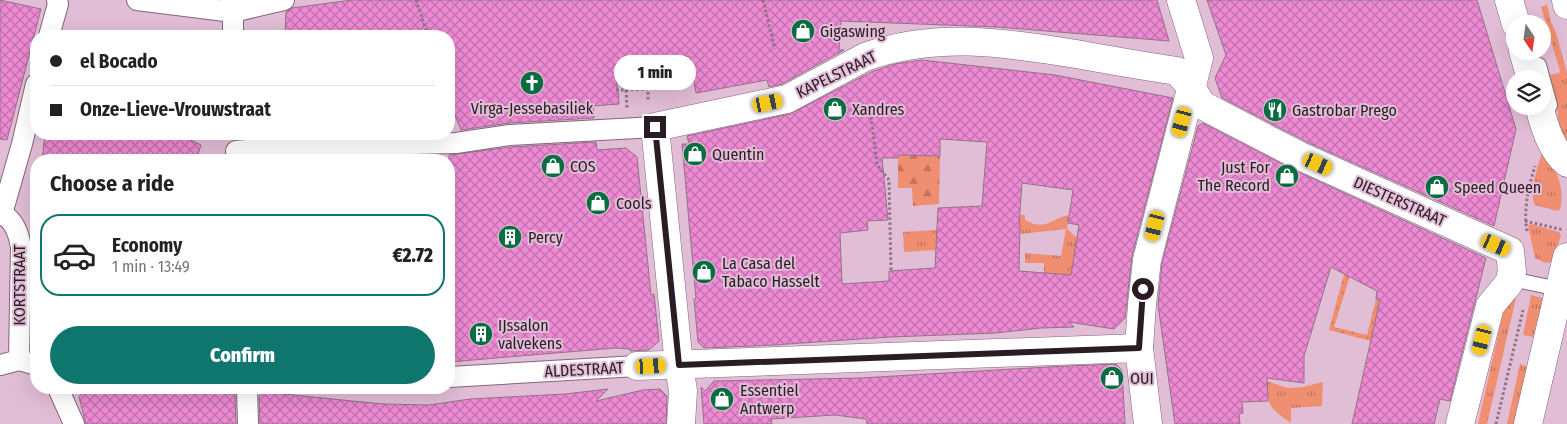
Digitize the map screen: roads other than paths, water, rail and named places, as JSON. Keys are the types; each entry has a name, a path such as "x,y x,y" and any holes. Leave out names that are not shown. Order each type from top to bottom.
{"street":[{"path":"51,30 58,4 57,0"},
{"path":"137,0 231,6 284,0"},
{"path":"1148,424 1139,348 1147,260 1199,58 1181,0"},
{"path":"1509,0 1513,15"},
{"path":"1566,0 1567,4"},
{"path":"231,6 233,30"},
{"name":"KAPELSTRAAT","path":"235,148 456,143 510,135 655,127 787,98 865,57 921,43 959,41 1029,47 1177,71 1191,87"},
{"name":"DIESTERSTRAAT","path":"1191,87 1202,105 1517,269"},
{"name":"KORTSTRAAT","path":"18,363 21,247 15,227 9,218 1,213 22,144 30,110"},
{"path":"1542,115 1561,158 1567,163"},
{"path":"655,127 679,365 684,391 681,424"},
{"path":"1528,424 1563,290 1567,257"},
{"path":"1460,424 1490,306 1517,269"},
{"name":"ALDESTRAAT","path":"455,377 637,366 1139,348"},
{"path":"61,394 74,424"},
{"path":"247,394 248,424"}],"lane":[{"path":"1519,0 1523,15"},
{"path":"1517,269 1563,290"}],"place":[{"name":"Gigaswing","path":"803,31"},
{"name":"Virga-Jessebasiliek","path":"532,83"},
{"name":"Xandres","path":"835,109"},
{"name":"Gastrobar Prego","path":"1275,110"},
{"name":"Quentin","path":"695,154"},
{"name":"COS","path":"553,166"},
{"name":"Just For The Record","path":"1287,176"},
{"name":"Speed Queen","path":"1437,187"},
{"name":"Cools","path":"598,203"},
{"name":"Percy","path":"510,237"},
{"name":"La Casa del Tabaco Hasselt","path":"704,272"},
{"name":"IJssalon valvekens","path":"481,334"},
{"name":"OUI","path":"1112,378"},
{"name":"Essentiel Antwerp","path":"722,399"}]}
